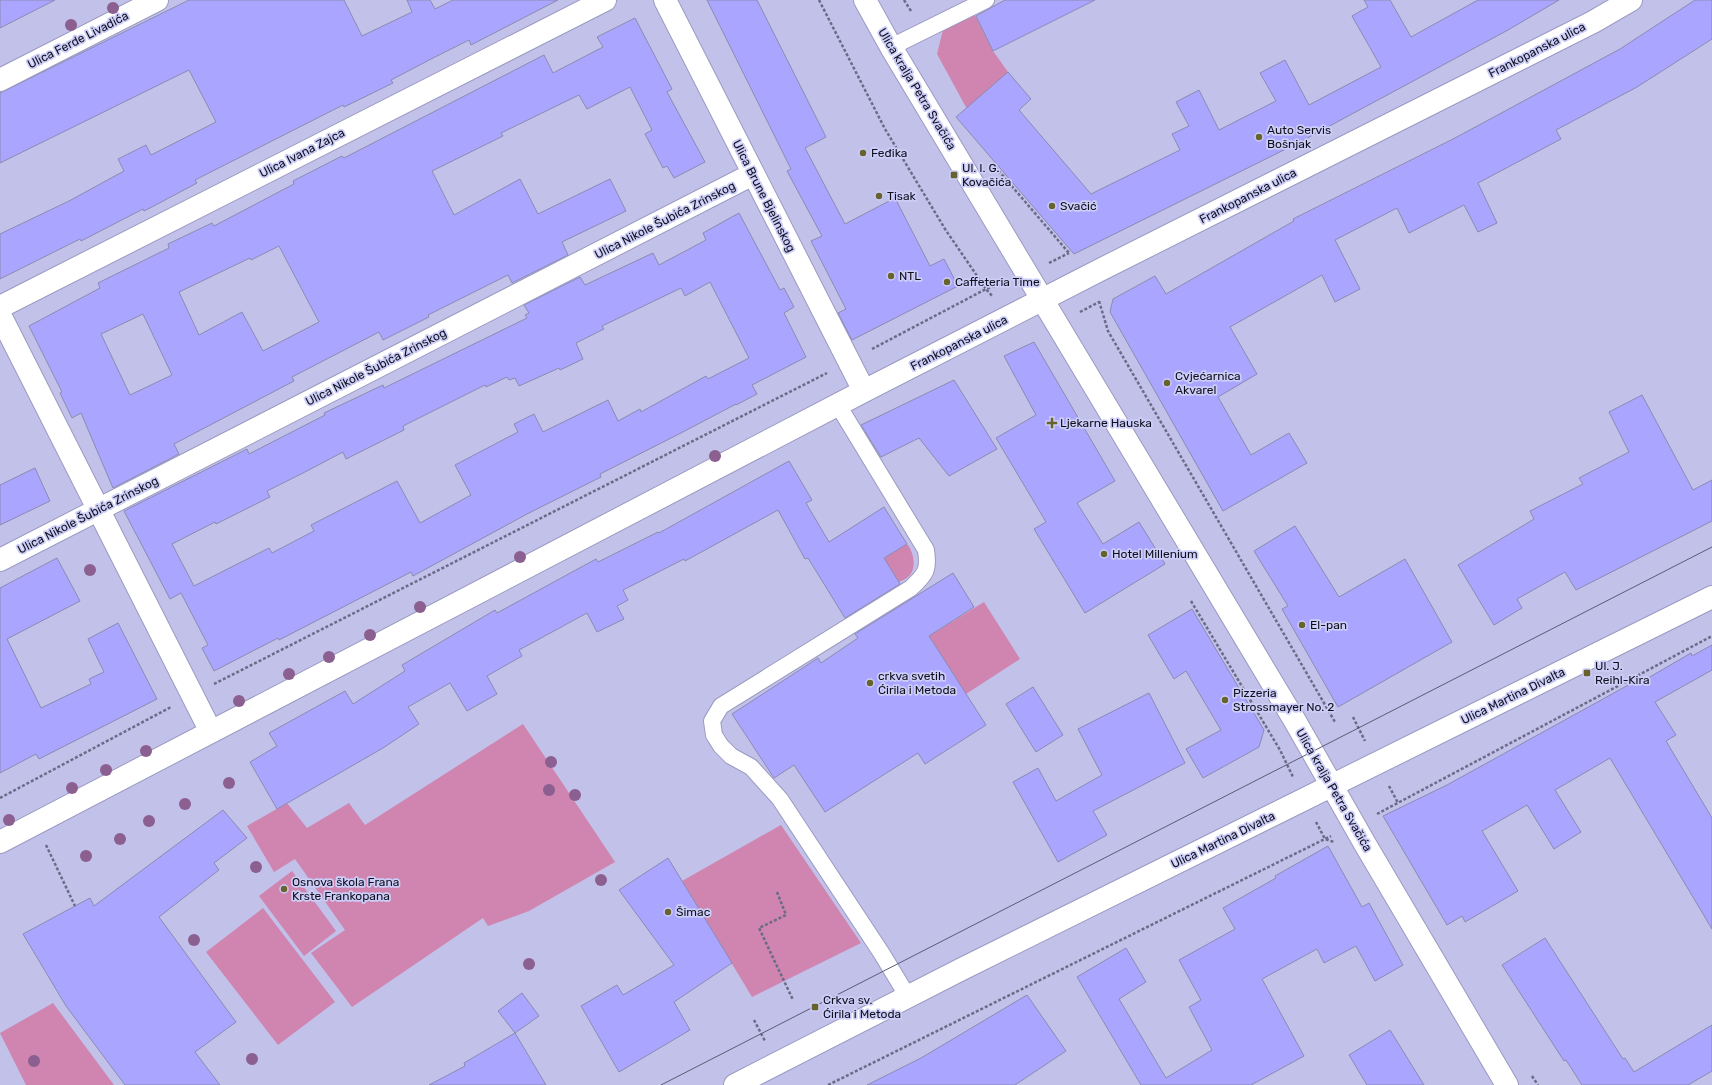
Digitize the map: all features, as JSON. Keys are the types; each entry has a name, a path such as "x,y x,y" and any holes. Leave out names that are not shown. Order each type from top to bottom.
{"street":[{"name":"Ulica Ferde Livadića","path":"0,80 156,0"},
{"name":"Ulica Ivana Zajca","path":"0,307 605,0"},
{"name":"Ulica Brune Bjelinskog","path":"665,0 864,391"},
{"name":"Ulica kralja Petra Svačića","path":"865,0 891,47 1332,785 1508,1085"},
{"name":"Frankopanska ulica","path":"0,842 864,391 1090,275 1593,22 1631,0"},
{"name":"Ulica Nikole Šubića Zrinskog","path":"0,560 753,174"},
{"path":"0,315 211,732"},
{"name":"Ulica Martina Divalta","path":"735,1085 1332,785 1712,597"}],"lane":[{"path":"891,47 986,0"},
{"path":"838,405 926,550 928,565 924,576 912,588 721,706 712,721 714,735 721,746 732,756 751,766 780,800 882,954 908,997"}],"path":[{"path":"819,0 885,129 945,229 986,289 1012,316"},
{"path":"904,0 924,31"},
{"path":"991,162 1069,253 1090,275 1108,331 1335,722"},
{"path":"0,798 192,695 848,362 986,289 1028,275 1069,253"},
{"path":"1191,601 1280,750"},
{"path":"828,1085 1376,814 1712,636"},
{"path":"44,841 75,906"},
{"path":"777,892 786,915 760,928 793,1000"},
{"path":"754,1020 765,1041"}],"shaded area":[{"path":"975,15 993,51 1008,72 967,109 937,54 943,30"},
{"path":"907,544 911,551 914,563 909,576 899,582 884,558"},
{"path":"984,602 1020,659 966,694 929,636"},
{"path":"523,724 615,862 529,911 488,926 483,918 352,1007 311,953 345,930 295,859 274,872 247,826 287,803 307,828 349,803 365,825"},
{"path":"781,825 861,943 752,997 682,881"},
{"path":"292,871 336,931 304,956 259,896"},
{"path":"263,908 335,1002 278,1045 206,952"},
{"path":"53,1003 114,1085 26,1085 0,1033"}],"building":[{"path":"0,0 55,0 0,28"},
{"path":"189,0 344,0 362,36 412,12 407,0 430,0 435,9 453,0 558,0 471,45 469,40 435,57 391,80 393,83 344,107 343,105 195,180 197,183 150,208 144,211 143,209 81,241 80,239 0,279 0,234 69,201 124,171 118,159 146,145 151,155 216,122 189,70 0,163 0,93"},
{"path":"707,0 757,0 826,137 805,148 845,224 895,198 930,266 944,259 958,286 852,340 838,313 846,309 811,241 822,236 787,171 791,169"},
{"path":"1005,0 1095,0 993,51 976,16"},
{"path":"1364,0 1390,0 1411,37 1478,0 1559,0 1508,30 1298,143 1074,254 956,117 1008,72 1031,99 1019,110 1091,194 1180,150 1172,134 1189,126 1176,102 1199,90 1219,130 1276,101 1260,73 1285,60 1309,105 1381,67 1352,16 1368,7"},
{"path":"1695,0 1712,0 1712,39 1637,87 1556,130 1561,139 1478,183 1497,223 1478,232 1464,205 1409,233 1397,208 1335,240 1360,289 1335,302 1322,275 1230,327 1257,374 1218,397 1251,455 1289,433 1307,463 1223,511 1110,312 1113,299 1155,276 1166,294 1294,221 1293,219 1455,138 1620,49"},
{"path":"635,18 672,89 667,92 705,162 674,178 667,166 663,168 645,134 652,130 630,87 587,109 579,95 501,133 503,136 432,171 454,215 520,179 538,214 610,179 626,211 562,242 568,255 512,283 508,275 428,315 429,317 383,340 379,332 292,377 294,381 174,444 179,454 113,488 81,413 72,418 60,393 62,392 29,326 100,288 98,283 169,248 168,244 212,223 214,226 294,184 293,181 342,156 344,158 544,55 553,73 603,47 597,37","holes":["279,246 319,322 263,351 242,312 199,335 179,292 250,258 251,260","143,314 172,375 130,395 101,334"]},
{"path":"739,213 780,290 784,288 794,307 784,313 806,357 752,385 757,394 600,474 601,477 527,514 413,576 411,572 279,640 278,638 214,671 202,648 208,645 181,593 170,599 124,511 247,449 249,454 325,415 324,413 383,385 384,388 527,318 525,315 529,313 524,305 580,277 585,285 653,253 659,265 706,240 703,233","holes":["710,282 749,358 708,379 706,376 641,412 640,409 618,421 608,400 543,432 534,414 514,424 518,432 455,465 471,495 420,523 397,481 311,525 314,531 272,553 269,548 194,586 172,544 215,522 216,524 270,497 267,491 343,452 346,459 404,430 403,426 485,385 486,387 507,377 509,380 515,378 519,386 583,359 576,343 604,329 602,326 681,288 685,296"]},
{"path":"1034,342 1115,481 1077,503 1103,544 1139,522 1165,564 1085,613 1034,529 1046,522 996,438 1036,415 1004,356"},
{"path":"954,380 997,449 949,476 919,438 881,457 861,425"},
{"path":"1642,395 1693,490 1712,480 1712,521 1576,590 1565,572 1517,599 1522,608 1494,625 1458,565 1534,519 1530,511 1583,484 1579,478 1629,452 1609,412"},
{"path":"789,461 812,500 806,503 829,542 884,507 907,544 884,558 900,584 845,618 808,558 805,559 778,510 685,561 684,559 623,590 628,600 617,606 624,619 597,632 587,613 519,650 522,656 487,676 497,694 467,711 450,683 408,707 419,724 383,748 277,809 250,762 277,746 269,733 345,691 353,704 405,671 402,665 495,610 497,613 596,559 598,562 658,532 659,533"},
{"path":"35,468 50,501 0,525 0,485"},
{"path":"1295,526 1339,597 1405,559 1452,642 1338,707 1282,609 1288,606 1254,551"},
{"path":"57,558 80,601 7,639 41,708 91,684 89,679 104,672 88,639 118,623 157,699 39,759 36,754 0,773 0,588"},
{"name":"crkva svetih Ćirila i Metoda","path":"953,573 974,607 929,636 986,725 925,764 918,753 825,812 794,765 774,778 732,714 818,658 821,663 858,638 855,634"},
{"path":"1192,609 1264,730 1259,747 1203,778 1186,749 1221,730 1186,671 1174,679 1148,635"},
{"path":"1712,645 1712,670 1655,702 1676,735 1666,741 1712,818 1712,929 1610,758 1555,790 1581,832 1554,849 1527,805 1482,831 1518,891 1465,922 1462,916 1447,925 1383,816 1447,785 1641,678 1643,681 1691,653 1692,656"},
{"path":"1033,687 1063,735 1036,752 1006,704"},
{"path":"1149,693 1185,763 1093,811 1107,835 1058,862 1013,782 1038,768 1056,801 1102,775 1078,729"},
{"path":"223,810 247,838 214,863 219,870 159,917 236,1022 195,1052 220,1085 125,1085 66,1006 23,934 90,898 94,906"},
{"path":"1328,846 1362,907 1369,903 1403,965 1375,981 1356,946 1324,963 1317,949 1262,979 1304,1056 1251,1085 1141,1085 1077,977 1126,948 1146,982 1119,999 1166,1078 1212,1050 1189,1007 1201,1000 1179,960 1235,929 1223,908"},
{"path":"668,858 732,963 674,1002 690,1030 619,1072 581,1006 617,985 623,995 674,965 619,890"},
{"path":"1545,938 1623,1059 1625,1058 1634,1072 1712,1025 1712,1071 1688,1085 1582,1085 1566,1060 1564,1061 1502,965"},
{"path":"522,993 539,1016 515,1033 498,1011"},
{"path":"1027,995 1066,1051 1015,1085 867,1085 921,1058"},
{"path":"1390,1030 1424,1085 1367,1085 1349,1055"},
{"path":"515,1033 546,1085 429,1085 465,1066 464,1063"}],"tram line":[{"path":"661,1085 1712,547"}],"place":[{"name":"Auto Servis Bošnjak","path":"1259,137"},
{"name":"Feđika","path":"863,153"},
{"name":"Ul. I. G. Kovačića","path":"954,175"},
{"name":"Tisak","path":"879,196"},
{"name":"Svačić","path":"1052,206"},
{"name":"NTL","path":"891,276"},
{"name":"Caffeteria Time","path":"947,282"},
{"name":"Cvjećarnica Akvarel","path":"1167,383"},
{"name":"Ljekarne Hauska","path":"1052,423"},
{"name":"Hotel Millenium","path":"1104,554"},
{"name":"El-pan","path":"1302,625"},
{"name":"Ul. J. Reihl-Kira","path":"1587,673"},
{"name":"crkva svetih Ćirila i Metoda","path":"870,683"},
{"name":"Pizzeria Strossmayer No. 2","path":"1225,700"},
{"name":"Osnova škola Frana Krste Frankopana","path":"284,889"},
{"name":"Šimac","path":"668,912"},
{"name":"Crkva sv. Ćirila i Metoda","path":"815,1007"}]}
